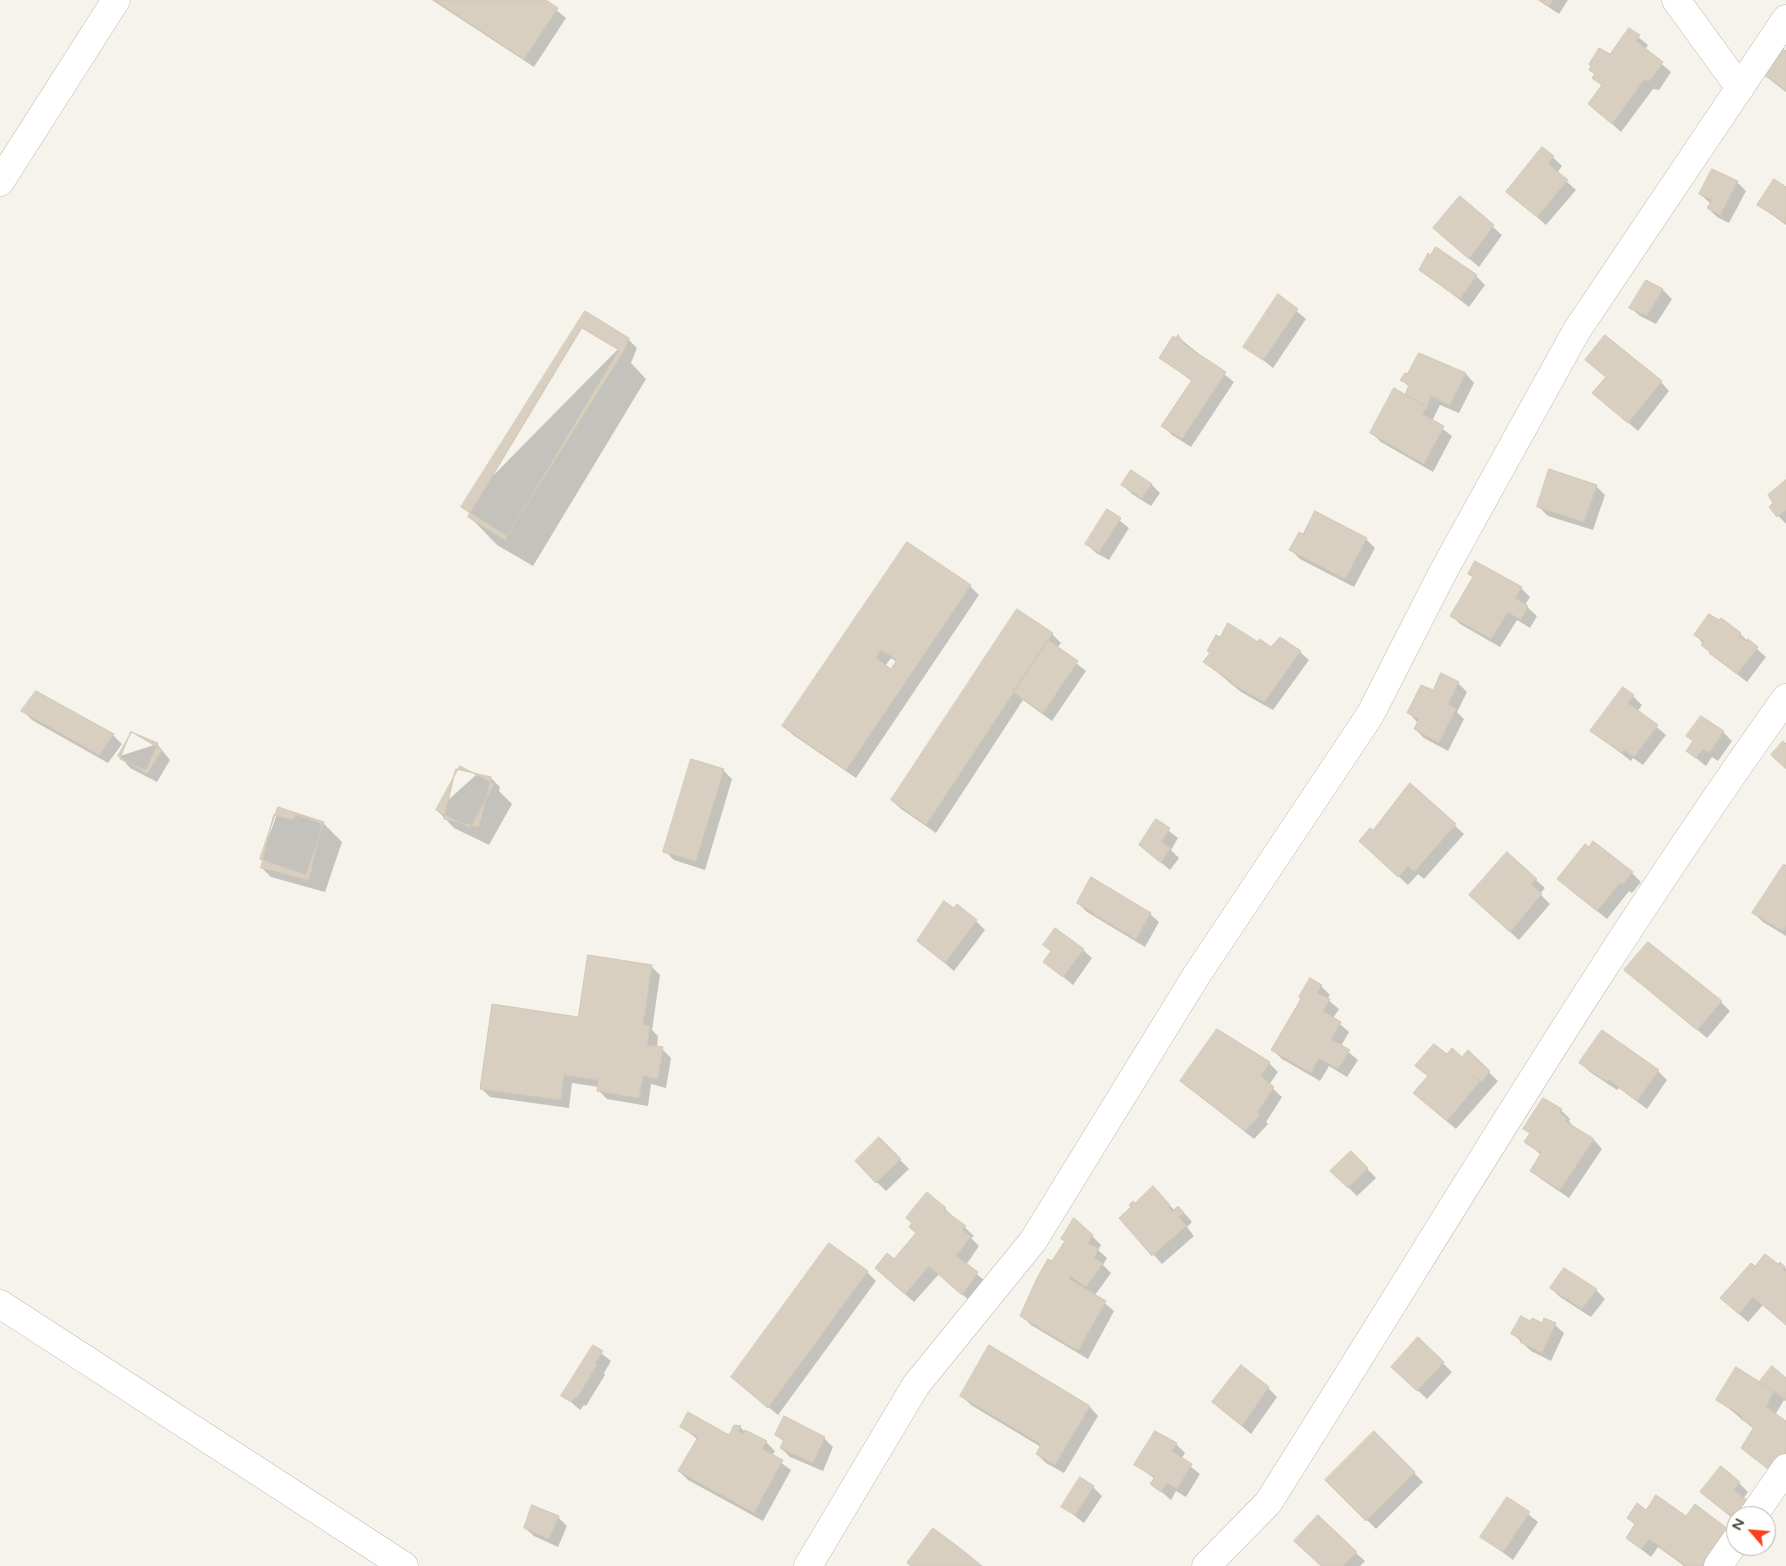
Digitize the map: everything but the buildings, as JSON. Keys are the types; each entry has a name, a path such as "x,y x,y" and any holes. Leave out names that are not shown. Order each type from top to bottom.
{"street":[{"path":"0,182 116,0"},
{"path":"1676,0 1740,88"},
{"path":"808,1566 916,1384 1033,1241 1196,976 1370,715 1443,572 1577,330 1786,19"},
{"path":"1206,1566 1268,1503 1568,1023 1734,771 1786,698"},
{"path":"0,1304 404,1566"},
{"path":"1759,1506 1786,1468"},
{"path":"1718,1566 1726,1554"}]}
